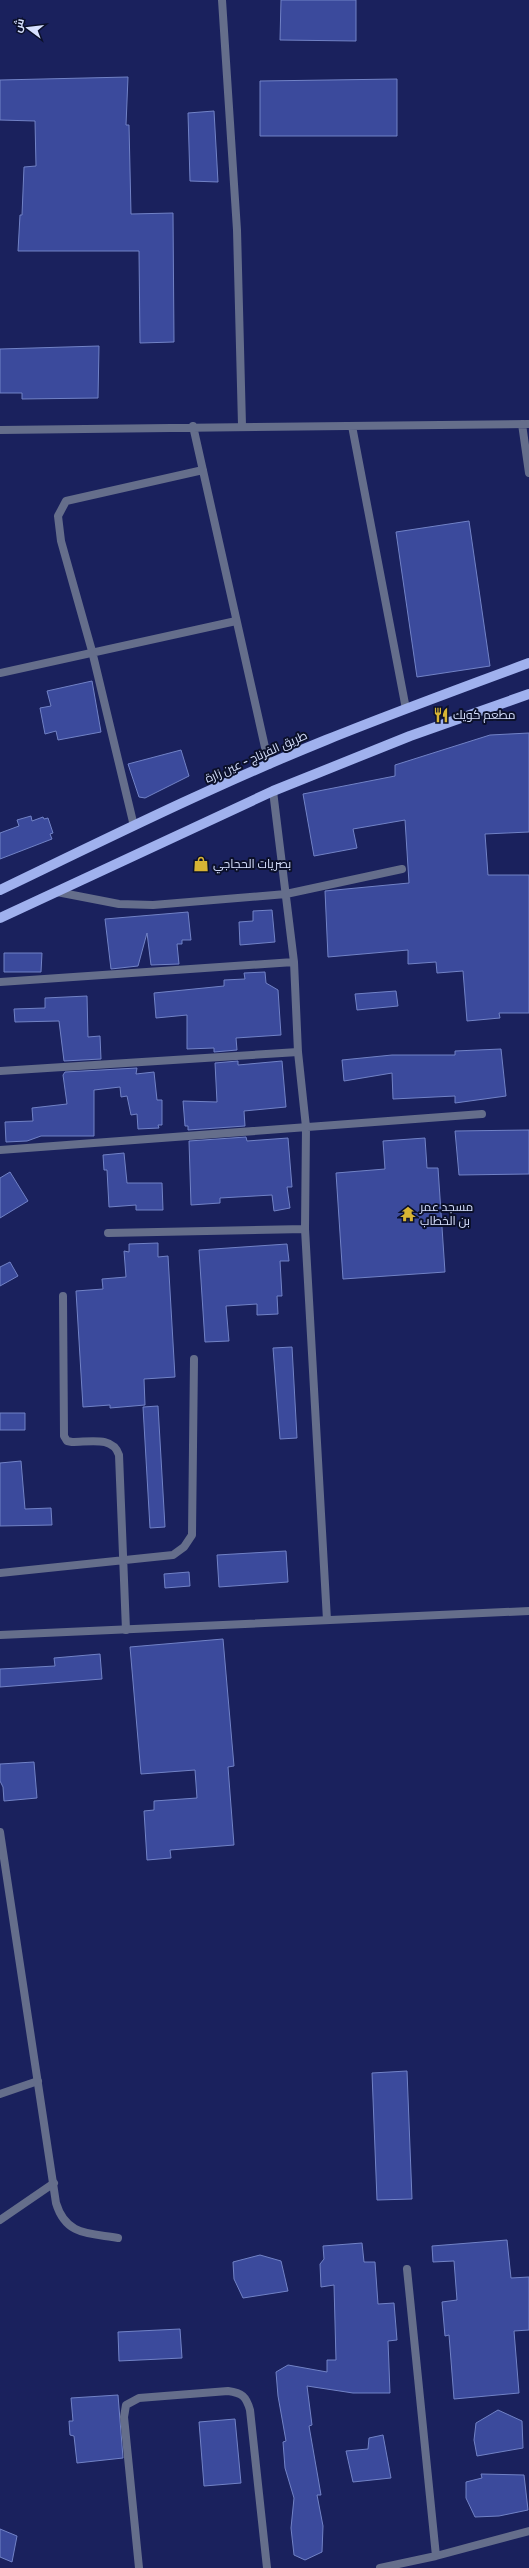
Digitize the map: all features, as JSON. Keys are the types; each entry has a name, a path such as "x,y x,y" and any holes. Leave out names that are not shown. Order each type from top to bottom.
{"main road":[{"name":"طريق الفرناج - عين زارة","path":"0,890 269,764 406,708 529,663"},
{"path":"0,918 272,791 410,736 529,694"}],"street":[{"path":"222,0 237,230 242,426"},
{"path":"0,430 193,426 525,424 529,473"},
{"path":"193,426 269,764"},
{"path":"352,426 406,708"},
{"path":"134,826 92,651 61,541 58,516 66,501 203,470"},
{"path":"0,673 92,651 236,621"},
{"path":"272,791 294,962 298,1052 306,1127 305,1229 327,1620"},
{"path":"57,892 126,904 153,904 286,894 402,869"},
{"path":"0,982 294,962"},
{"path":"0,1072 298,1052"},
{"path":"0,1150 482,1114"},
{"path":"108,1233 305,1229"},
{"path":"63,1296 64,1436 67,1441 72,1442 110,1442 116,1446 119,1455 126,1630"},
{"path":"0,1573 124,1562 173,1555 184,1547 192,1535 194,1359"},
{"path":"0,1635 529,1611"},
{"path":"0,1832 59,2215 68,2225 78,2232 118,2238"},
{"path":"0,2094 38,2081"},
{"path":"0,2220 54,2183"},
{"path":"407,2269 436,2556"},
{"path":"139,2568 124,2417 126,2405 139,2398 228,2391 240,2392 245,2396 250,2410 266,2568"},
{"path":"380,2568 436,2556 529,2531"}],"building":[{"path":"281,0 356,0 356,41 280,40"},
{"path":"128,77 126,125 129,125 131,214 173,213 174,342 140,343 139,251 18,251 20,215 22,215 24,167 36,166 35,121 0,120 0,80"},
{"path":"397,79 397,136 260,136 260,81"},
{"path":"214,111 218,182 190,181 188,113"},
{"path":"99,346 98,398 22,399 22,393 0,393 0,349"},
{"path":"469,521 490,666 417,677 396,532"},
{"path":"92,681 101,732 58,740 56,731 45,734 40,708 51,706 47,691"},
{"path":"529,733 529,832 485,834 488,875 529,875 529,1013 499,1013 500,1018 467,1021 463,971 437,973 436,962 408,964 408,950 328,957 325,891 409,883 405,820 353,829 357,848 314,856 303,794 395,776 395,765 490,735"},
{"path":"181,750 189,776 145,798 139,797 128,764"},
{"path":"31,816 32,821 43,817 44,819 48,818 53,833 50,834 52,839 0,859 0,833 19,826 17,820"},
{"path":"272,910 275,942 240,945 239,922 253,921 253,911"},
{"path":"188,912 191,940 182,940 182,944 177,944 179,964 151,965 147,933 138,966 111,969 105,919"},
{"path":"4,953 42,953 41,972 4,972"},
{"path":"265,972 266,983 278,990 281,1035 236,1038 237,1050 214,1052 214,1048 187,1049 187,1015 156,1018 154,993 224,986 224,980 245,979 244,973"},
{"path":"396,991 398,1006 357,1010 355,994"},
{"path":"87,996 88,1037 100,1036 101,1059 64,1061 59,1021 15,1022 14,1009 45,1008 45,998"},
{"path":"501,1049 506,1096 455,1103 455,1096 393,1099 392,1073 344,1081 342,1060 392,1055 455,1055 455,1051"},
{"path":"238,1061 238,1065 282,1061 286,1107 244,1111 245,1126 188,1130 188,1126 185,1126 183,1101 217,1102 215,1063"},
{"path":"137,1068 136,1074 154,1072 157,1100 162,1100 162,1125 158,1125 159,1128 138,1129 137,1114 131,1115 127,1096 121,1097 120,1087 94,1090 94,1136 41,1136 27,1141 6,1142 5,1122 33,1121 32,1108 67,1104 63,1075 65,1072"},
{"path":"529,1130 529,1174 459,1175 455,1131"},
{"path":"246,1137 247,1141 288,1138 292,1187 287,1187 290,1208 274,1211 272,1195 220,1198 220,1203 191,1205 189,1141"},
{"path":"425,1138 427,1168 438,1168 445,1272 343,1279 336,1173 385,1169 383,1141"},
{"path":"124,1153 127,1183 162,1183 163,1210 136,1210 136,1205 109,1207 107,1170 104,1170 103,1155"},
{"path":"10,1172 28,1201 0,1218 0,1178"},
{"path":"158,1243 158,1257 168,1256 175,1377 144,1379 145,1405 110,1408 110,1405 83,1407 76,1291 103,1289 102,1279 126,1277 124,1251 129,1252 129,1244"},
{"path":"287,1244 289,1261 280,1261 282,1296 277,1296 278,1314 257,1315 257,1304 226,1306 229,1341 205,1342 199,1250"},
{"path":"10,1262 18,1276 0,1286 0,1267"},
{"path":"292,1347 297,1438 280,1439 273,1348"},
{"path":"158,1406 165,1527 150,1528 143,1407"},
{"path":"0,1413 25,1413 25,1430 0,1430"},
{"path":"21,1461 25,1509 51,1508 52,1525 0,1526 0,1463"},
{"path":"286,1551 288,1582 219,1587 217,1555"},
{"path":"189,1572 190,1586 165,1588 164,1574"},
{"path":"223,1639 234,1766 228,1767 234,1845 170,1850 171,1858 147,1860 144,1811 154,1810 154,1801 197,1798 195,1770 141,1774 130,1647"},
{"path":"100,1654 102,1679 0,1687 0,1669 55,1666 54,1658"},
{"path":"34,1762 37,1798 4,1801 3,1787 0,1781 0,1764"},
{"path":"407,2071 412,2199 377,2200 372,2073"},
{"path":"507,2240 511,2278 529,2277 529,2330 514,2331 519,2393 454,2399 449,2335 445,2336 442,2302 457,2300 454,2261 433,2262 432,2246"},
{"path":"362,2243 364,2262 375,2262 378,2304 394,2303 397,2340 388,2341 390,2393 353,2393 307,2386 312,2425 309,2426 321,2495 317,2495 323,2526 322,2552 305,2560 294,2555 291,2528 294,2498 285,2468 283,2442 286,2441 278,2396 276,2372 288,2365 327,2372 327,2360 336,2360 334,2285 321,2287 320,2264 324,2259 323,2246"},
{"path":"260,2255 281,2261 288,2291 243,2298 234,2279 233,2262"},
{"path":"180,2329 182,2358 119,2361 118,2332"},
{"path":"118,2395 123,2458 77,2463 74,2436 70,2435 69,2421 73,2421 71,2398"},
{"path":"498,2410 522,2421 523,2448 477,2456 474,2440 476,2423"},
{"path":"235,2419 241,2483 204,2486 199,2422"},
{"path":"383,2435 391,2478 353,2482 346,2451 368,2449 369,2438"},
{"path":"481,2474 524,2475 528,2510 499,2516 475,2517 466,2498 466,2482 482,2478"},
{"path":"0,2529 17,2536 12,2562 0,2557"}],"place":[{"name":"مطعم كويك","path":"441,715"},
{"name":"بصريات الحجاجي","path":"201,864"},
{"name":"مسجد عمر بن الخطاب","path":"408,1214"}]}
